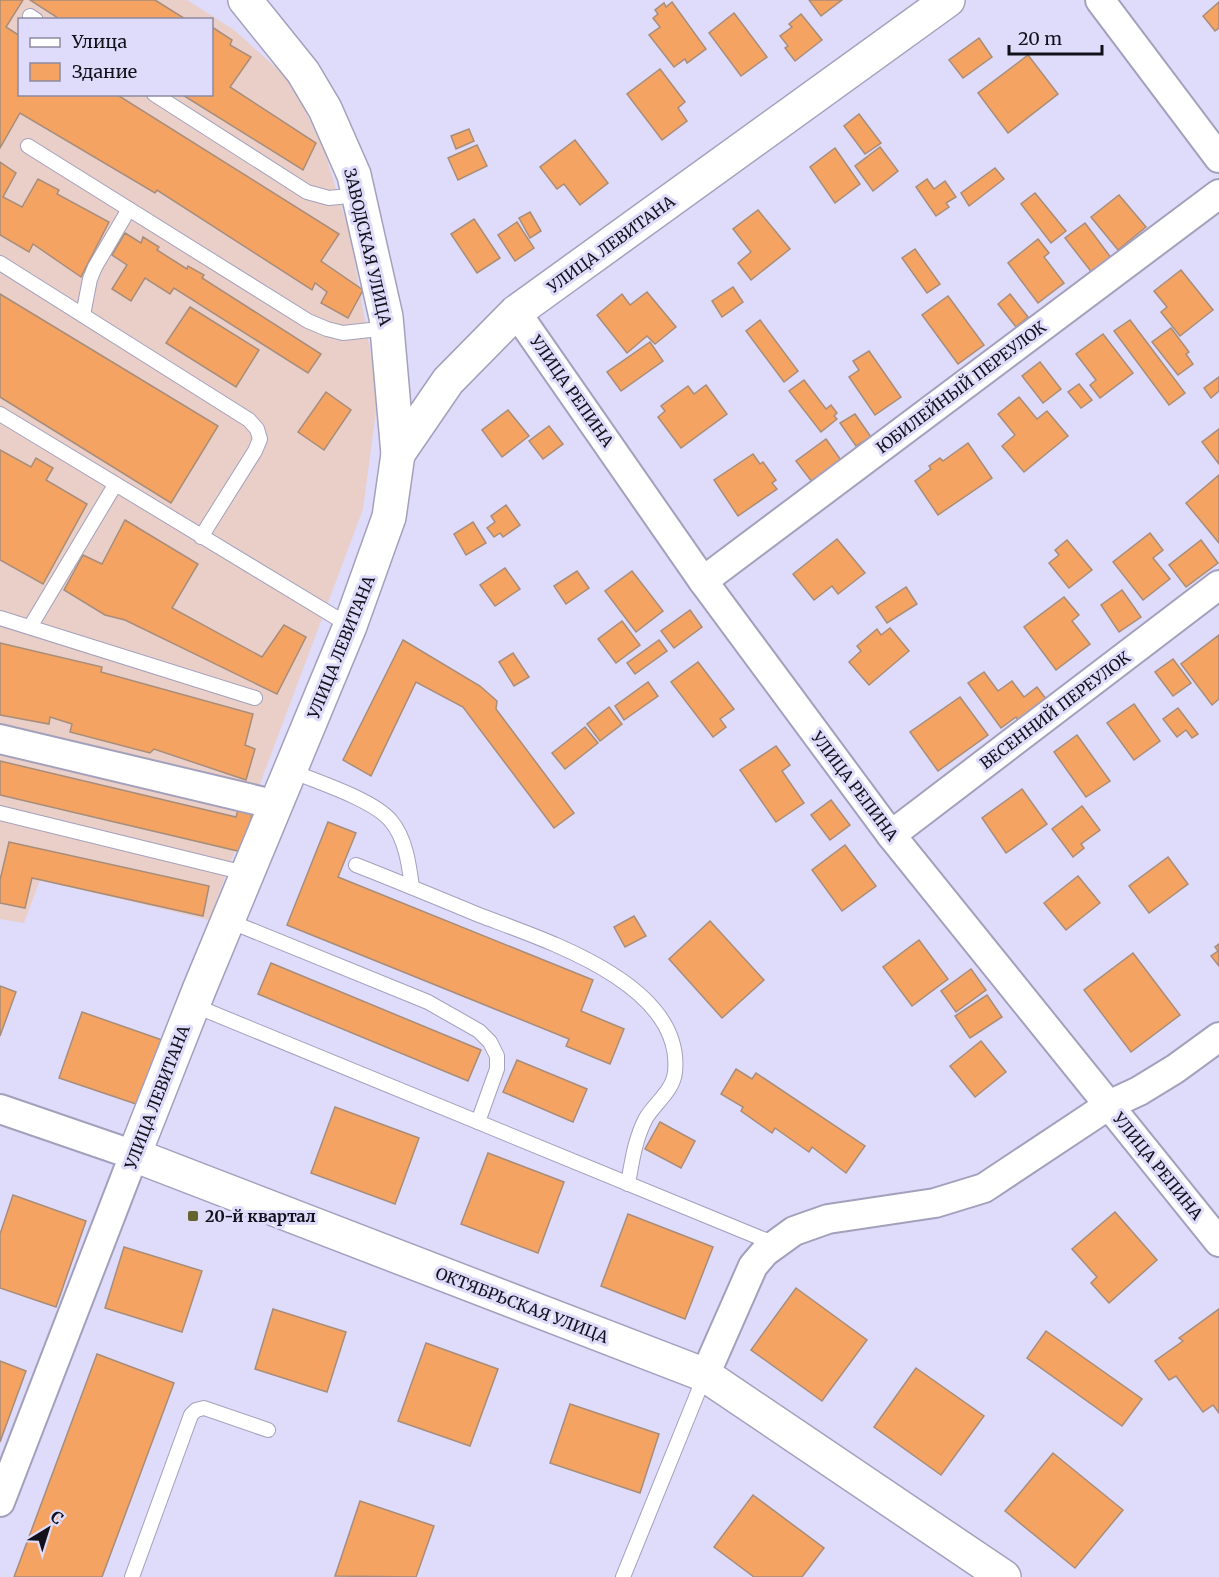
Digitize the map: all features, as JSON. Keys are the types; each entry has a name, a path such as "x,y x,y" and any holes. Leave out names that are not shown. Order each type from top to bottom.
{"street":[{"name":"ЗАВОДСКАЯ УЛИЦА","path":"244,0 303,72 340,142 354,175 388,328 398,454"},
{"name":"УЛИЦА ЛЕВИТАНА","path":"0,1502 193,1005 350,626 389,517 398,454 448,381 516,312 948,0"},
{"path":"1100,0 1219,158"},
{"name":"ЮБИЛЕЙНЫЙ ПЕРЕУЛОК","path":"703,581 1219,194"},
{"name":"УЛИЦА РЕПИНА","path":"516,312 703,581 891,835 1219,1242"},
{"name":"ВЕСЕННИЙ ПЕРЕУЛОК","path":"891,835 1219,585"},
{"path":"0,739 277,805"},
{"path":"705,1375 753,1266 774,1244 794,1231 828,1219 935,1203 984,1188 1109,1105 1157,1080 1219,1036"},
{"name":"ОКТЯБРЬСКАЯ УЛИЦА","path":"0,1109 134,1155 705,1375 1004,1577"}],"lane":[{"path":"157,96 307,192 329,198 358,195"},
{"path":"28,146 308,321 343,333 388,328"},
{"path":"83,315 90,279 95,267 129,209"},
{"path":"0,263 249,420 257,429 260,439 255,451 201,537"},
{"path":"0,414 350,626"},
{"path":"30,627 115,485"},
{"path":"0,618 255,698"},
{"path":"291,771 361,800 391,820 405,845 412,887"},
{"path":"0,813 249,874"},
{"path":"356,865 576,953 621,980 656,1011 673,1038 675,1073 672,1082 641,1129 635,1144 628,1184"},
{"path":"229,921 428,1002 479,1031 490,1042 497,1056 497,1069 478,1122"},
{"path":"193,1005 774,1244"},
{"path":"623,1577 705,1375"},
{"path":"132,1577 191,1415 196,1410 204,1408 268,1430"}],"shaded area":[{"path":"0,0 187,0 234,30 291,81 325,153 350,235 378,396 363,509 209,920 40,880 24,923 0,919"}],"building":[{"path":"0,0 23,0 6,27 18,35 18,96 119,96 339,234 321,261 363,290 348,318 321,303 327,292 315,283 312,290 157,190 155,193 20,113 0,148"},
{"path":"30,0 155,0 184,18 58,18"},
{"path":"809,0 842,0 821,16"},
{"path":"672,2 706,49 687,63 685,59 674,67 649,35 660,27 653,18 658,14 655,10 664,3 666,7"},
{"path":"1219,2 1219,28 1215,31 1203,16"},
{"path":"734,13 767,57 741,76 709,33"},
{"path":"801,14 822,40 795,61 785,48 788,46 780,36 792,27 789,24"},
{"path":"213,28 232,40 230,45 251,57 230,87 316,143 303,170 184,96 213,96"},
{"path":"979,38 992,57 963,78 949,60"},
{"path":"1028,55 1058,94 1008,133 978,93"},
{"path":"660,69 685,102 678,108 687,121 662,140 627,94"},
{"path":"859,114 881,143 865,154 844,126"},
{"path":"469,129 474,141 456,149 451,136"},
{"path":"575,140 608,183 580,205 564,184 557,189 540,167"},
{"path":"477,145 487,166 458,180 448,158"},
{"path":"880,147 898,171 873,191 855,166"},
{"path":"835,148 860,184 835,203 810,167"},
{"path":"0,162 16,173 3,197 22,207 38,179 59,190 57,194 109,222 81,277 33,244 29,252 0,235"},
{"path":"995,168 1004,179 969,206 961,193"},
{"path":"927,179 934,189 945,181 956,197 946,203 949,207 936,216 916,187"},
{"path":"1035,193 1066,231 1051,243 1021,204"},
{"path":"1119,195 1146,227 1118,250 1091,217"},
{"path":"758,210 790,249 751,280 738,263 751,252 733,229"},
{"path":"530,212 541,231 530,238 519,218"},
{"path":"474,219 500,258 477,273 451,234"},
{"path":"517,222 534,248 515,261 498,235"},
{"path":"1085,223 1112,259 1093,274 1065,238"},
{"path":"125,233 141,243 143,237 159,247 157,250 187,269 188,266 204,275 202,278 321,354 308,373 174,288 170,294 145,278 131,301 112,289 127,265 112,255"},
{"path":"1038,239 1049,253 1044,257 1064,283 1038,303 1008,263"},
{"path":"915,249 940,284 927,293 902,258"},
{"path":"1181,270 1213,310 1180,336 1161,312 1167,307 1154,291"},
{"path":"733,287 743,302 722,317 712,301"},
{"path":"647,292 676,327 655,344 647,336 627,353 597,315 622,294 630,305"},
{"path":"0,294 218,426 171,503 0,397"},
{"path":"1010,294 1028,317 1016,327 998,304"},
{"path":"948,296 984,345 958,364 922,315"},
{"path":"190,307 259,350 236,387 166,343"},
{"path":"760,320 798,371 784,382 746,331"},
{"path":"1130,320 1185,393 1169,405 1114,331"},
{"path":"1171,328 1189,352 1186,354 1193,364 1178,375 1152,342"},
{"path":"1103,334 1133,373 1100,398 1090,385 1096,380 1076,354"},
{"path":"650,342 663,361 621,391 607,372"},
{"path":"869,351 901,397 875,415 849,377 859,370 853,361"},
{"path":"1040,362 1061,389 1043,403 1022,376"},
{"path":"1219,377 1219,391 1211,398 1204,388"},
{"path":"804,380 826,409 831,405 837,413 834,416 837,419 821,432 789,391"},
{"path":"1079,384 1092,400 1081,408 1068,392"},
{"path":"706,385 727,414 681,448 658,417 665,411 661,406 688,386 694,394"},
{"path":"326,392 351,410 324,450 298,432"},
{"path":"1019,397 1037,419 1047,411 1068,436 1024,472 1002,446 1015,435 998,414"},
{"path":"508,410 529,436 502,457 482,430"},
{"path":"855,414 871,437 856,446 840,423"},
{"path":"549,426 563,444 543,459 529,441"},
{"path":"1219,429 1219,464 1202,442"},
{"path":"826,439 841,460 812,482 796,461"},
{"path":"968,443 992,478 938,515 915,481 931,469 929,466 940,458 943,461"},
{"path":"0,450 31,467 36,458 53,468 46,480 87,504 43,584 0,560"},
{"path":"753,454 760,464 763,462 776,480 772,483 777,489 738,516 714,480"},
{"path":"1219,475 1219,543 1186,503"},
{"path":"506,505 520,525 503,537 500,533 494,537 487,528 495,522 491,516"},
{"path":"125,520 198,564 172,608 262,657 284,625 306,637 277,694 125,620 105,615 64,590 83,555 102,564"},
{"path":"473,522 486,543 466,555 454,534"},
{"path":"1150,533 1163,550 1153,558 1170,579 1143,600 1113,562"},
{"path":"837,539 865,573 838,594 832,586 814,600 793,574"},
{"path":"1067,540 1092,570 1069,588 1049,563 1059,555 1055,550"},
{"path":"1201,540 1218,563 1186,587 1169,565"},
{"path":"505,568 520,589 495,606 480,585"},
{"path":"577,571 589,588 566,604 554,586"},
{"path":"632,571 663,611 636,632 605,591"},
{"path":"906,587 917,604 887,623 876,607"},
{"path":"1122,590 1141,617 1119,632 1101,605"},
{"path":"1064,597 1079,615 1072,621 1090,644 1056,670 1024,627"},
{"path":"690,610 702,627 674,648 661,631"},
{"path":"622,621 640,645 616,663 598,639"},
{"path":"890,628 909,651 869,685 849,662 861,651 857,646 877,629 881,635"},
{"path":"1219,635 1219,699 1212,705 1181,664"},
{"path":"403,640 480,686 497,701 496,709 574,813 554,828 463,707 416,682 371,776 343,760"},
{"path":"659,640 667,651 635,674 627,663"},
{"path":"0,643 102,667 101,672 253,714 245,745 255,749 246,780 154,749 150,753 70,732 72,724 50,717 49,724 0,715"},
{"path":"513,653 529,677 514,686 499,662"},
{"path":"1173,659 1191,683 1173,696 1155,672"},
{"path":"698,662 734,709 720,719 726,727 713,737 671,682"},
{"path":"984,672 998,691 1012,681 1024,697 1037,687 1050,704 1021,725 1016,717 1001,728 968,683"},
{"path":"648,682 658,696 624,720 615,706"},
{"path":"960,697 988,735 938,771 910,732"},
{"path":"1134,704 1160,741 1134,760 1107,723"},
{"path":"609,707 622,724 600,741 587,724"},
{"path":"1178,708 1198,734 1192,738 1186,730 1177,737 1163,719"},
{"path":"585,727 598,743 565,769 552,753"},
{"path":"1077,735 1110,781 1086,797 1054,752"},
{"path":"776,746 790,765 782,771 804,803 776,822 740,770"},
{"path":"0,761 236,817 238,810 252,815 242,852 0,795"},
{"path":"1022,789 1047,824 1006,853 982,818"},
{"path":"831,800 850,825 830,840 811,815"},
{"path":"1082,806 1100,830 1081,844 1084,848 1073,857 1052,829"},
{"path":"328,822 356,833 338,877 593,980 581,1011 624,1029 610,1064 566,1046 569,1039 287,925"},
{"path":"9,842 209,886 203,916 32,878 25,908 0,903 0,880"},
{"path":"845,845 876,886 842,911 812,870"},
{"path":"1168,857 1188,884 1149,913 1129,886"},
{"path":"1078,876 1100,903 1066,930 1044,903"},
{"path":"634,916 646,936 625,947 614,927"},
{"path":"710,921 764,980 722,1018 669,959"},
{"path":"919,940 948,979 912,1006 883,967"},
{"path":"1219,944 1219,966 1211,956 1218,951 1215,947"},
{"path":"1133,953 1180,1015 1131,1052 1084,990"},
{"path":"271,963 481,1050 468,1081 258,994"},
{"path":"971,969 986,990 956,1012 941,991"},
{"path":"0,986 16,992 0,1036"},
{"path":"987,995 1002,1017 970,1038 955,1016"},
{"path":"82,1012 165,1041 142,1106 59,1078"},
{"path":"981,1041 1006,1072 975,1097 950,1066"},
{"path":"517,1060 587,1089 573,1122 503,1092"},
{"path":"736,1069 752,1079 756,1073 865,1146 846,1173 812,1147 809,1152 775,1128 772,1133 741,1111 743,1107 721,1094"},
{"path":"335,1107 419,1138 395,1204 311,1173"},
{"path":"660,1122 695,1141 681,1168 645,1149"},
{"path":"488,1153 564,1182 538,1253 461,1224"},
{"path":"13,1195 86,1221 56,1307 0,1288 0,1234"},
{"path":"1115,1212 1157,1260 1109,1303 1091,1283 1097,1277 1072,1249"},
{"path":"628,1214 713,1247 685,1319 601,1286"},
{"path":"124,1247 202,1271 182,1332 105,1308"},
{"path":"796,1288 867,1340 822,1401 751,1350"},
{"path":"273,1309 346,1332 327,1392 255,1369"},
{"path":"1219,1309 1219,1413 1213,1405 1203,1412 1176,1376 1169,1380 1155,1361 1183,1341 1179,1338"},
{"path":"1046,1331 1142,1399 1122,1426 1027,1358"},
{"path":"426,1343 498,1369 470,1446 398,1421"},
{"path":"97,1354 174,1383 102,1577 14,1577"},
{"path":"0,1361 26,1371 0,1442"},
{"path":"916,1368 984,1416 941,1475 874,1427"},
{"path":"570,1404 659,1434 640,1493 550,1463"},
{"path":"1053,1453 1123,1510 1075,1568 1005,1511"},
{"path":"753,1495 824,1548 802,1577 754,1577 714,1547"},
{"path":"360,1501 434,1526 416,1577 335,1576"}],"place":[{"name":"20-й квартал","path":"193,1216"}]}
